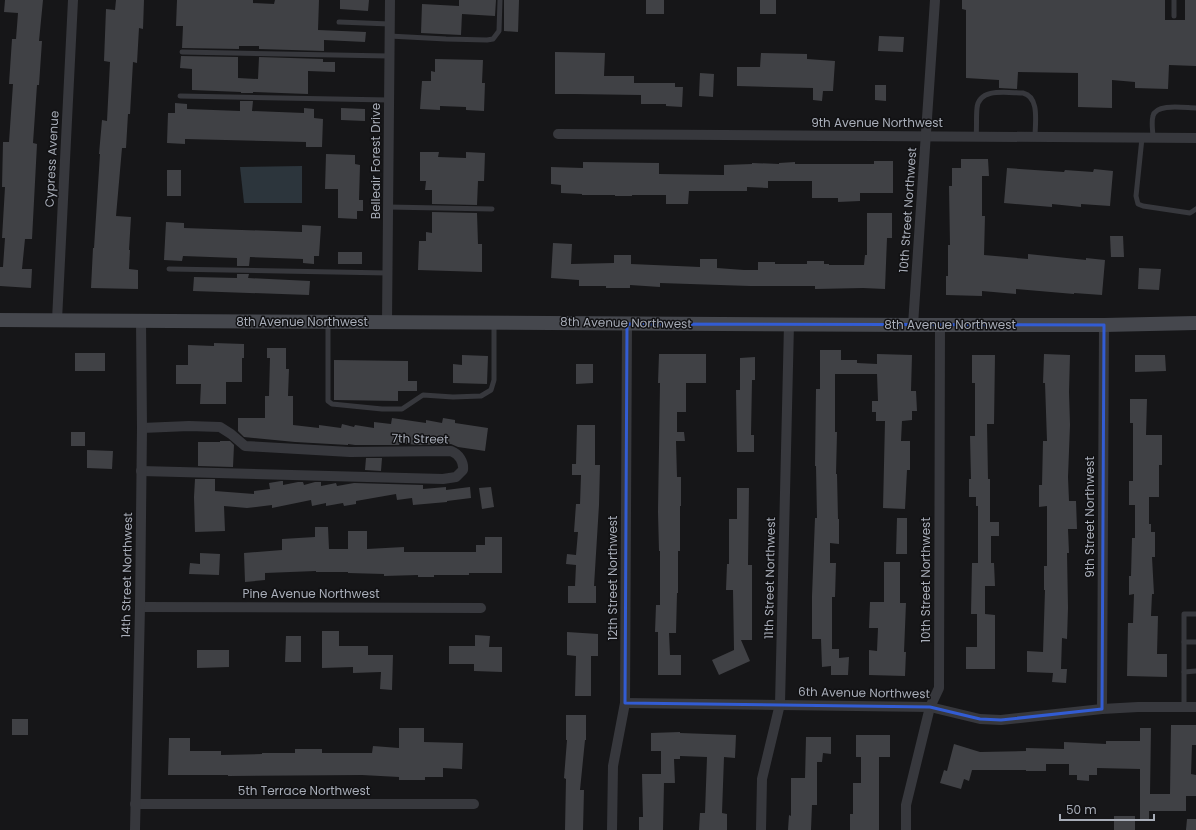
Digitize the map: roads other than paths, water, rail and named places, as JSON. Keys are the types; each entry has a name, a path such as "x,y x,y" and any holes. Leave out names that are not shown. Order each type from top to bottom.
{"street":[{"name":"Cypress Avenue","path":"57,320 73,0"},
{"name":"Belleair Forest Drive","path":"387,322 390,0"},
{"name":"10th Street Northwest","path":"912,325 935,0"},
{"name":"9th Avenue Northwest","path":"558,134 1196,138"},
{"name":"8th Avenue Northwest","path":"0,320 912,325 1104,325 1196,323"},
{"name":"14th Street Northwest","path":"135,830 140,607 142,428 141,321"},
{"name":"12th Street Northwest","path":"612,830 613,766 625,703 627,324"},
{"name":"11th Street Northwest","path":"761,830 762,779 780,704 789,324"},
{"name":"10th Street Northwest","path":"906,830 906,805 930,707 939,688 940,325"},
{"name":"9th Street Northwest","path":"1102,709 1104,325"},
{"name":"7th Street","path":"141,471 443,479 456,477 463,470 464,465 457,453 451,451 350,452 245,446 220,427 188,426 142,428"},
{"name":"Pine Avenue Northwest","path":"140,607 481,608"},
{"name":"6th Avenue Northwest","path":"625,703 930,707 980,719 1001,720 1102,709 1138,707 1196,707"},
{"name":"5th Terrace Northwest","path":"135,804 474,804"}],"lane":[{"path":"390,36 446,39 493,39 499,31 500,0"},
{"path":"1174,0 1174,16"},
{"path":"339,22 390,24"},
{"path":"182,52 390,56"},
{"path":"976,137 977,107 979,100 983,96 990,93 1023,93 1028,94 1033,99 1035,104 1035,137"},
{"path":"180,96 389,100"},
{"path":"1153,138 1152,118 1153,114 1157,110 1163,107 1196,108"},
{"path":"1142,138 1136,196 1138,204 1190,214 1196,209"},
{"path":"388,207 492,209"},
{"path":"168,270 388,273"},
{"path":"328,322 328,401 332,404 382,408 402,408 423,395 453,397 481,396 491,390 494,380 494,323"},
{"path":"1184,707 1184,614 1196,614"},
{"path":"1184,642 1196,642"},
{"path":"1184,672 1196,671"}]}
